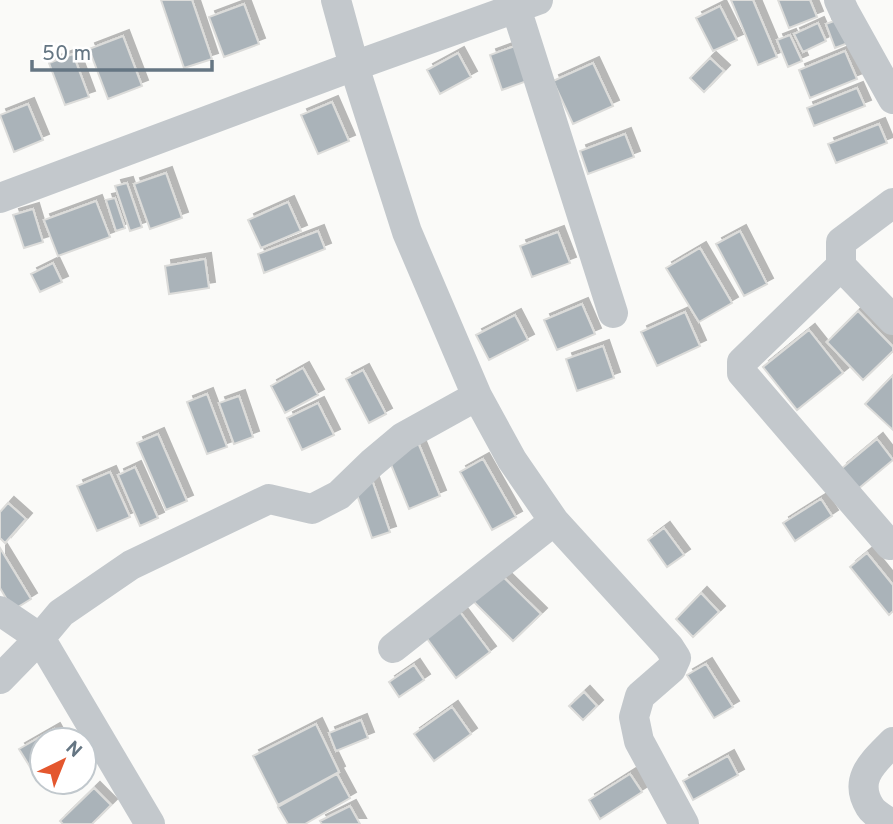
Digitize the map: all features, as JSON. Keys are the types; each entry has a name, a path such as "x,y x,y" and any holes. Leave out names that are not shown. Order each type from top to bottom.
{"street":[{"path":"337,0 354,66 407,232 477,396 512,460 554,521 677,658 671,669 640,696 634,717 639,741 684,824"},
{"path":"839,0 893,99"},
{"path":"0,198 527,4 613,313"},
{"path":"893,203 841,242 841,266 893,320"},
{"path":"841,266 742,362 742,373 888,548"},
{"path":"0,679 61,613 131,565 269,499 312,509 340,495 402,437 477,396"},
{"path":"393,648 554,521"},
{"path":"0,611 40,638 150,824"},
{"path":"891,824 871,809 862,787 868,769 893,741"}],"building":[{"path":"161,0 192,0 212,59 184,68"},
{"path":"731,0 753,0 777,57 758,65"},
{"path":"778,0 810,0 817,17 789,28"},
{"path":"244,4 259,44 224,57 209,17"},
{"path":"720,6 737,40 713,51 696,18"},
{"path":"839,19 848,43 835,48 826,24"},
{"path":"818,23 826,41 803,52 794,34"},
{"path":"790,35 802,61 788,67 777,40"},
{"path":"123,36 142,86 108,99 89,49"},
{"path":"515,46 527,81 502,90 490,55"},
{"path":"845,51 857,79 810,98 799,70"},
{"path":"458,53 471,77 440,94 427,70"},
{"path":"73,54 89,97 65,105 49,63"},
{"path":"710,58 724,71 704,92 690,78"},
{"path":"593,63 613,106 573,124 553,81"},
{"path":"857,88 865,106 814,126 807,108"},
{"path":"332,102 349,141 318,154 301,115"},
{"path":"28,104 43,140 14,152 0,115"},
{"path":"879,124 887,143 836,163 828,144"},
{"path":"625,134 634,157 588,174 580,151"},
{"path":"166,173 182,218 150,229 134,184"},
{"path":"127,183 142,227 130,231 115,186"},
{"path":"115,198 125,228 116,231 106,200"},
{"path":"96,201 110,237 58,256 44,220"},
{"path":"288,202 301,231 261,248 248,220"},
{"path":"33,209 43,242 24,248 13,215"},
{"path":"318,231 325,249 264,273 258,254"},
{"path":"740,231 767,284 744,296 716,244"},
{"path":"558,232 570,263 532,277 520,246"},
{"path":"700,248 732,303 699,322 666,268"},
{"path":"205,259 209,288 169,294 165,266"},
{"path":"53,263 62,282 40,292 31,274"},
{"path":"582,304 595,334 557,350 544,320"},
{"path":"858,311 893,347 893,351 863,380 827,342"},
{"path":"685,312 700,346 657,366 641,332"},
{"path":"515,315 528,340 489,360 476,335"},
{"path":"809,330 843,373 797,410 763,367"},
{"path":"603,346 614,378 577,391 566,359"},
{"path":"303,368 318,395 285,413 271,386"},
{"path":"363,370 386,414 369,423 346,379"},
{"path":"893,375 893,430 865,404"},
{"path":"207,394 227,447 207,454 187,402"},
{"path":"239,396 253,437 234,444 219,403"},
{"path":"318,403 334,435 302,450 287,418"},
{"path":"158,434 187,501 166,510 137,443"},
{"path":"877,439 893,460 858,489 841,469"},
{"path":"417,440 440,496 409,509 386,452"},
{"path":"483,459 516,517 492,530 460,472"},
{"path":"135,467 158,518 140,526 118,475"},
{"path":"110,472 130,517 97,531 77,486"},
{"path":"372,480 390,532 372,538 354,486"},
{"path":"821,499 832,516 795,541 783,523"},
{"path":"8,503 26,519 5,543 0,538 0,512"},
{"path":"664,528 684,555 667,567 648,540"},
{"path":"0,548 31,599 13,610 0,588"},
{"path":"867,553 893,585 893,611 889,615 850,567"},
{"path":"495,569 541,614 513,641 468,596"},
{"path":"701,593 719,612 693,637 676,619"},
{"path":"454,604 490,652 456,678 420,629"},
{"path":"706,664 733,707 714,718 687,675"},
{"path":"414,665 424,680 399,697 389,682"},
{"path":"584,692 597,706 583,720 569,706"},
{"path":"452,707 471,734 434,761 414,734"},
{"path":"361,720 368,738 336,751 329,733"},
{"path":"316,724 339,772 278,805 253,756"},
{"path":"28,744 28,764 19,749"},
{"path":"728,756 738,775 693,800 683,781"},
{"path":"337,774 350,798 305,824 288,824 278,807"},
{"path":"630,774 642,792 600,819 589,800"},
{"path":"98,792 111,805 92,824 63,824 60,821 86,796 98,796"},
{"path":"350,806 360,824 322,824 320,821"}]}
